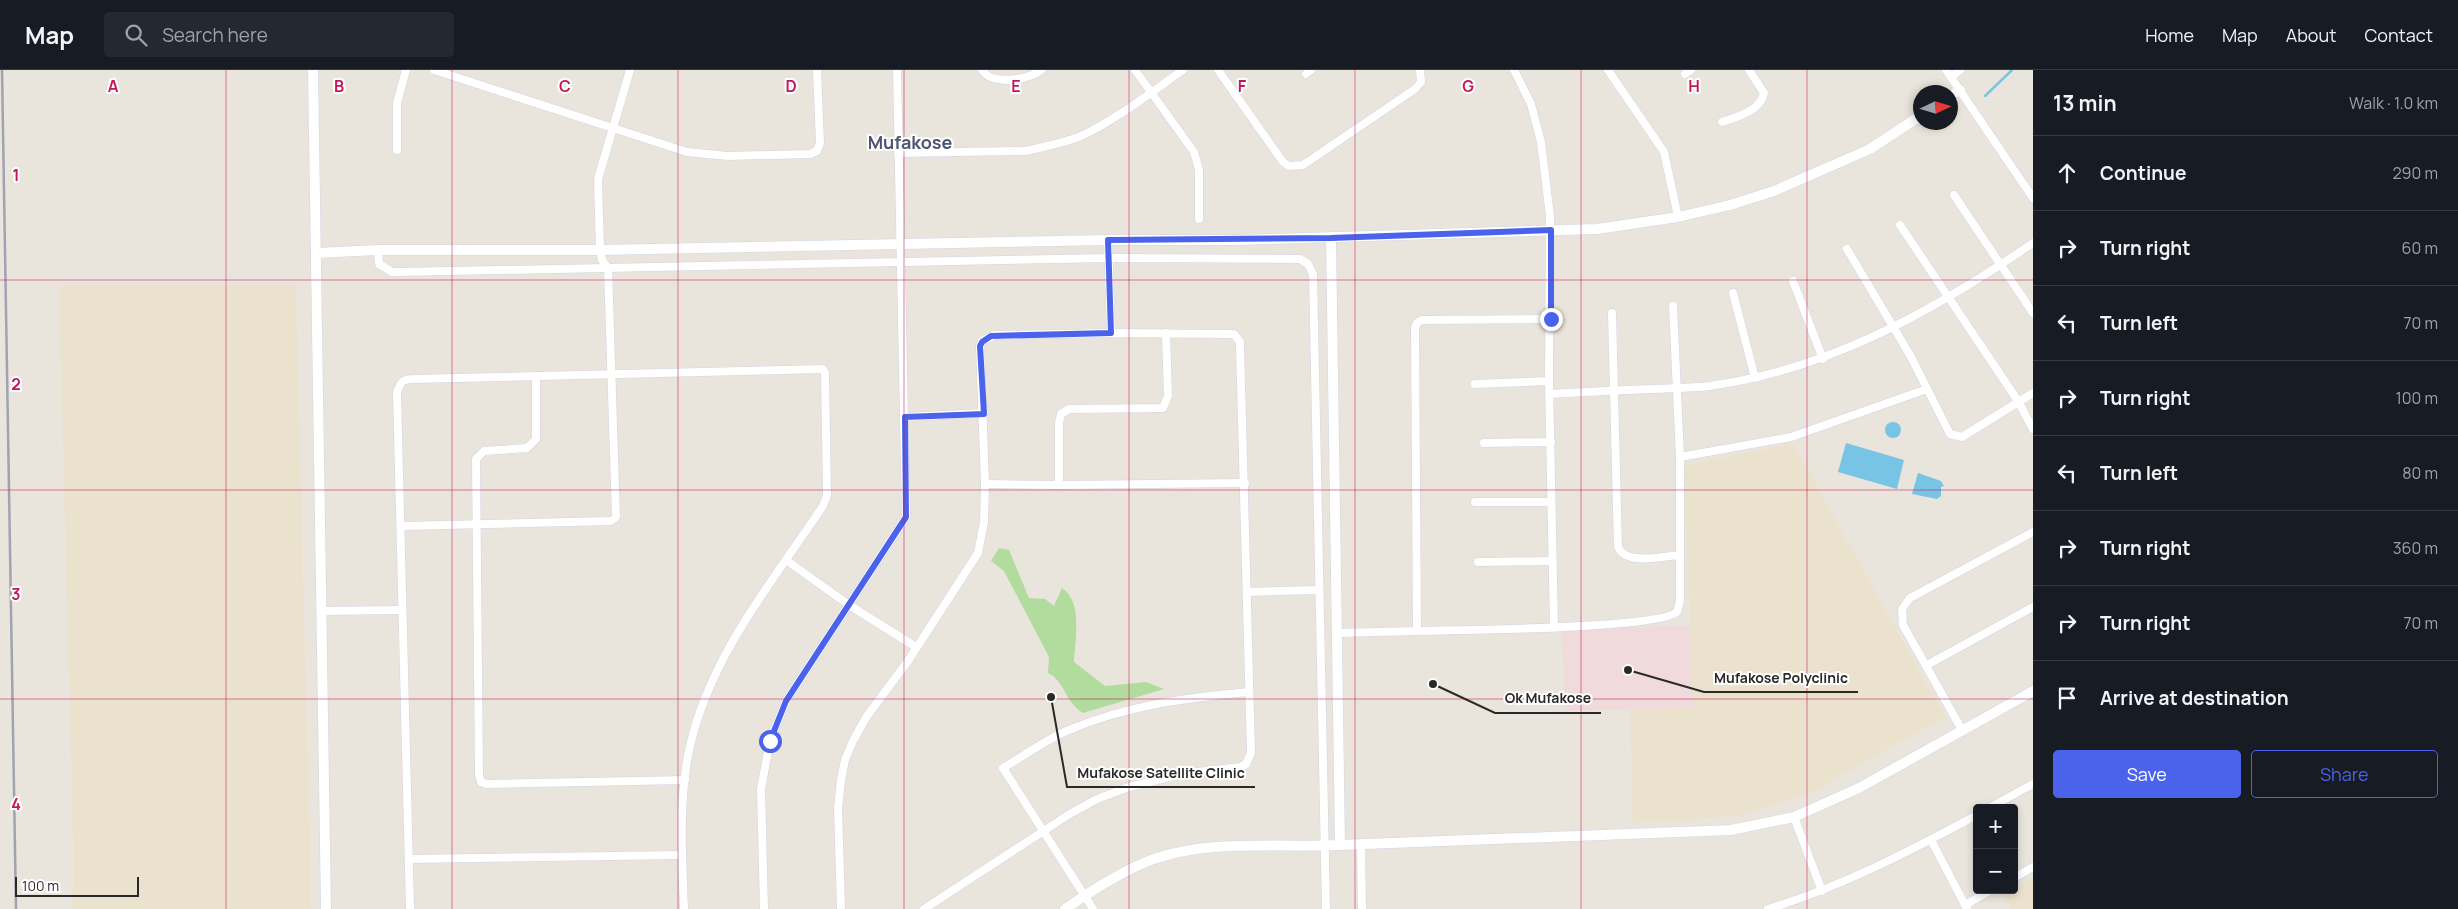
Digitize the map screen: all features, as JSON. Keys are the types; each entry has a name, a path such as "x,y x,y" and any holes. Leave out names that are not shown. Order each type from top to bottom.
{"street":[{"path":"314,70 326,909"},
{"path":"397,150 397,103 406,70"},
{"path":"434,70 687,152 728,156 810,154 817,151 820,143 817,70"},
{"path":"402,526 614,520 608,268 602,260 600,250 598,179 630,70"},
{"path":"764,909 761,789 770,741 786,701 906,517 897,70"},
{"path":"982,70 986,76 992,79 1025,78 1041,70"},
{"path":"1135,70 1189,145 1197,160 1199,219"},
{"path":"898,152 1025,150 1042,148 1089,132 1183,70"},
{"path":"1218,70 1283,162 1296,166 1303,165 1415,89 1421,82 1420,70"},
{"path":"1514,70 1531,104 1541,142 1551,230 1550,442 1554,627"},
{"path":"1608,70 1664,152 1678,217"},
{"path":"1722,122 1750,111 1763,99 1764,93 1749,70"},
{"path":"1946,70 2033,198"},
{"path":"1951,77 1960,70"},
{"path":"316,253 378,250 600,250 1108,240 1331,238 1598,228 1678,217 1730,205 1774,191 1870,149 1913,121"},
{"path":"1954,195 2033,313"},
{"path":"1900,225 2018,401 2033,429"},
{"path":"1331,238 1340,845"},
{"path":"1108,240 1111,333"},
{"path":"1550,394 1708,386 1755,378 1823,359 1893,328 1949,297 2033,243"},
{"path":"1847,249 1927,389 1950,434 1958,437 2033,393"},
{"path":"378,250 379,264 392,272 1110,258 1300,259 1308,264 1313,274 1326,909"},
{"path":"1792,281 1823,359"},
{"path":"1733,293 1755,378"},
{"path":"1337,633 1554,627 1608,624 1672,616 1680,607 1680,457 1673,306"},
{"path":"1612,313 1616,390 1618,547 1623,555 1631,558 1680,555"},
{"path":"1417,631 1415,328 1417,323 1422,320 1551,319"},
{"path":"1060,485 1059,423 1061,414 1068,409 1163,408 1166,403 1166,333"},
{"path":"841,909 838,808 840,780 845,760 853,741 868,716 978,553 984,522 985,484 984,414 980,346 986,338 996,335 1229,333 1237,337 1240,342 1245,483 1248,692 1251,753 1246,764 1241,767 1181,774 1129,787 1097,799 1042,831 924,909"},
{"path":"410,909 402,610 402,526 397,393 401,382 405,379 611,372 823,369 825,373 827,495 823,506 754,606 716,670 701,708 690,748 685,780 682,855 684,909"},
{"path":"536,376 536,439 527,448 484,451 476,459 479,775 481,782 486,784 685,780"},
{"path":"1475,384 1550,381"},
{"path":"1680,457 1792,437 1927,389"},
{"path":"905,417 984,414"},
{"path":"1484,443 1550,442"},
{"path":"985,484 1245,483"},
{"path":"1475,502 1551,502"},
{"path":"1962,730 1903,625 1901,615 1906,602 1910,598 2033,532"},
{"path":"786,560 849,605 916,647"},
{"path":"1478,562 1552,561"},
{"path":"1247,592 1319,590"},
{"path":"1927,665 2033,608"},
{"path":"321,611 402,610"},
{"path":"1065,909 1084,895 1155,858 1185,851 1218,848 1326,846 1731,830 1794,817 1859,788 2033,690"},
{"path":"1093,909 1003,768 1068,730 1095,720 1169,700 1248,692"},
{"path":"1996,804 2033,784"},
{"path":"1794,817 1822,891"},
{"path":"1768,909 1822,891 1931,840 1973,817"},
{"path":"1931,840 1966,907 1985,894"},
{"path":"1361,844 1362,909"},
{"path":"409,859 682,855"},
{"path":"2018,876 2033,867"}],"shaded area":[{"path":"296,285 311,909 72,909 74,877 59,286"},
{"path":"1793,443 1945,717 1812,792 1740,816 1633,823 1630,710 1693,708 1684,466"},
{"path":"1690,625 1693,708 1565,711 1562,631"},
{"path":"2033,878 2033,909 2011,909 2003,895 2018,894 2018,886"}],"green space":[{"path":"999,548 1009,550 1029,598 1045,599 1054,606 1062,588 1069,594 1073,602 1076,622 1074,662 1105,686 1146,682 1164,689 1083,713 1077,708 1058,681 1048,673 1049,657 1004,571 991,561"}],"water":[{"path":"1890,422 1896,422 1901,427 1899,436 1890,438 1885,433 1885,427"},
{"path":"1846,443 1904,460 1897,489 1838,472"},
{"path":"1918,473 1941,481 1944,486 1941,487 1941,496 1937,499 1912,494"}],"waterway":[{"path":"1985,96 2012,70"}],"railway":[{"path":"2,70 16,909"}],"place":[{"name":"Mufakose Polyclinic","path":"1628,670"},
{"name":"Ok Mufakose","path":"1433,684"},
{"name":"Mufakose Satellite Clinic","path":"1051,697"}],"district":[{"name":"Mufakose","path":"910,142"}],"route":[{"path":"770,741 786,701 906,517 905,417 984,414 980,346 986,338 996,335 1111,333 1108,240 1331,238 1551,230 1551,319"}]}
